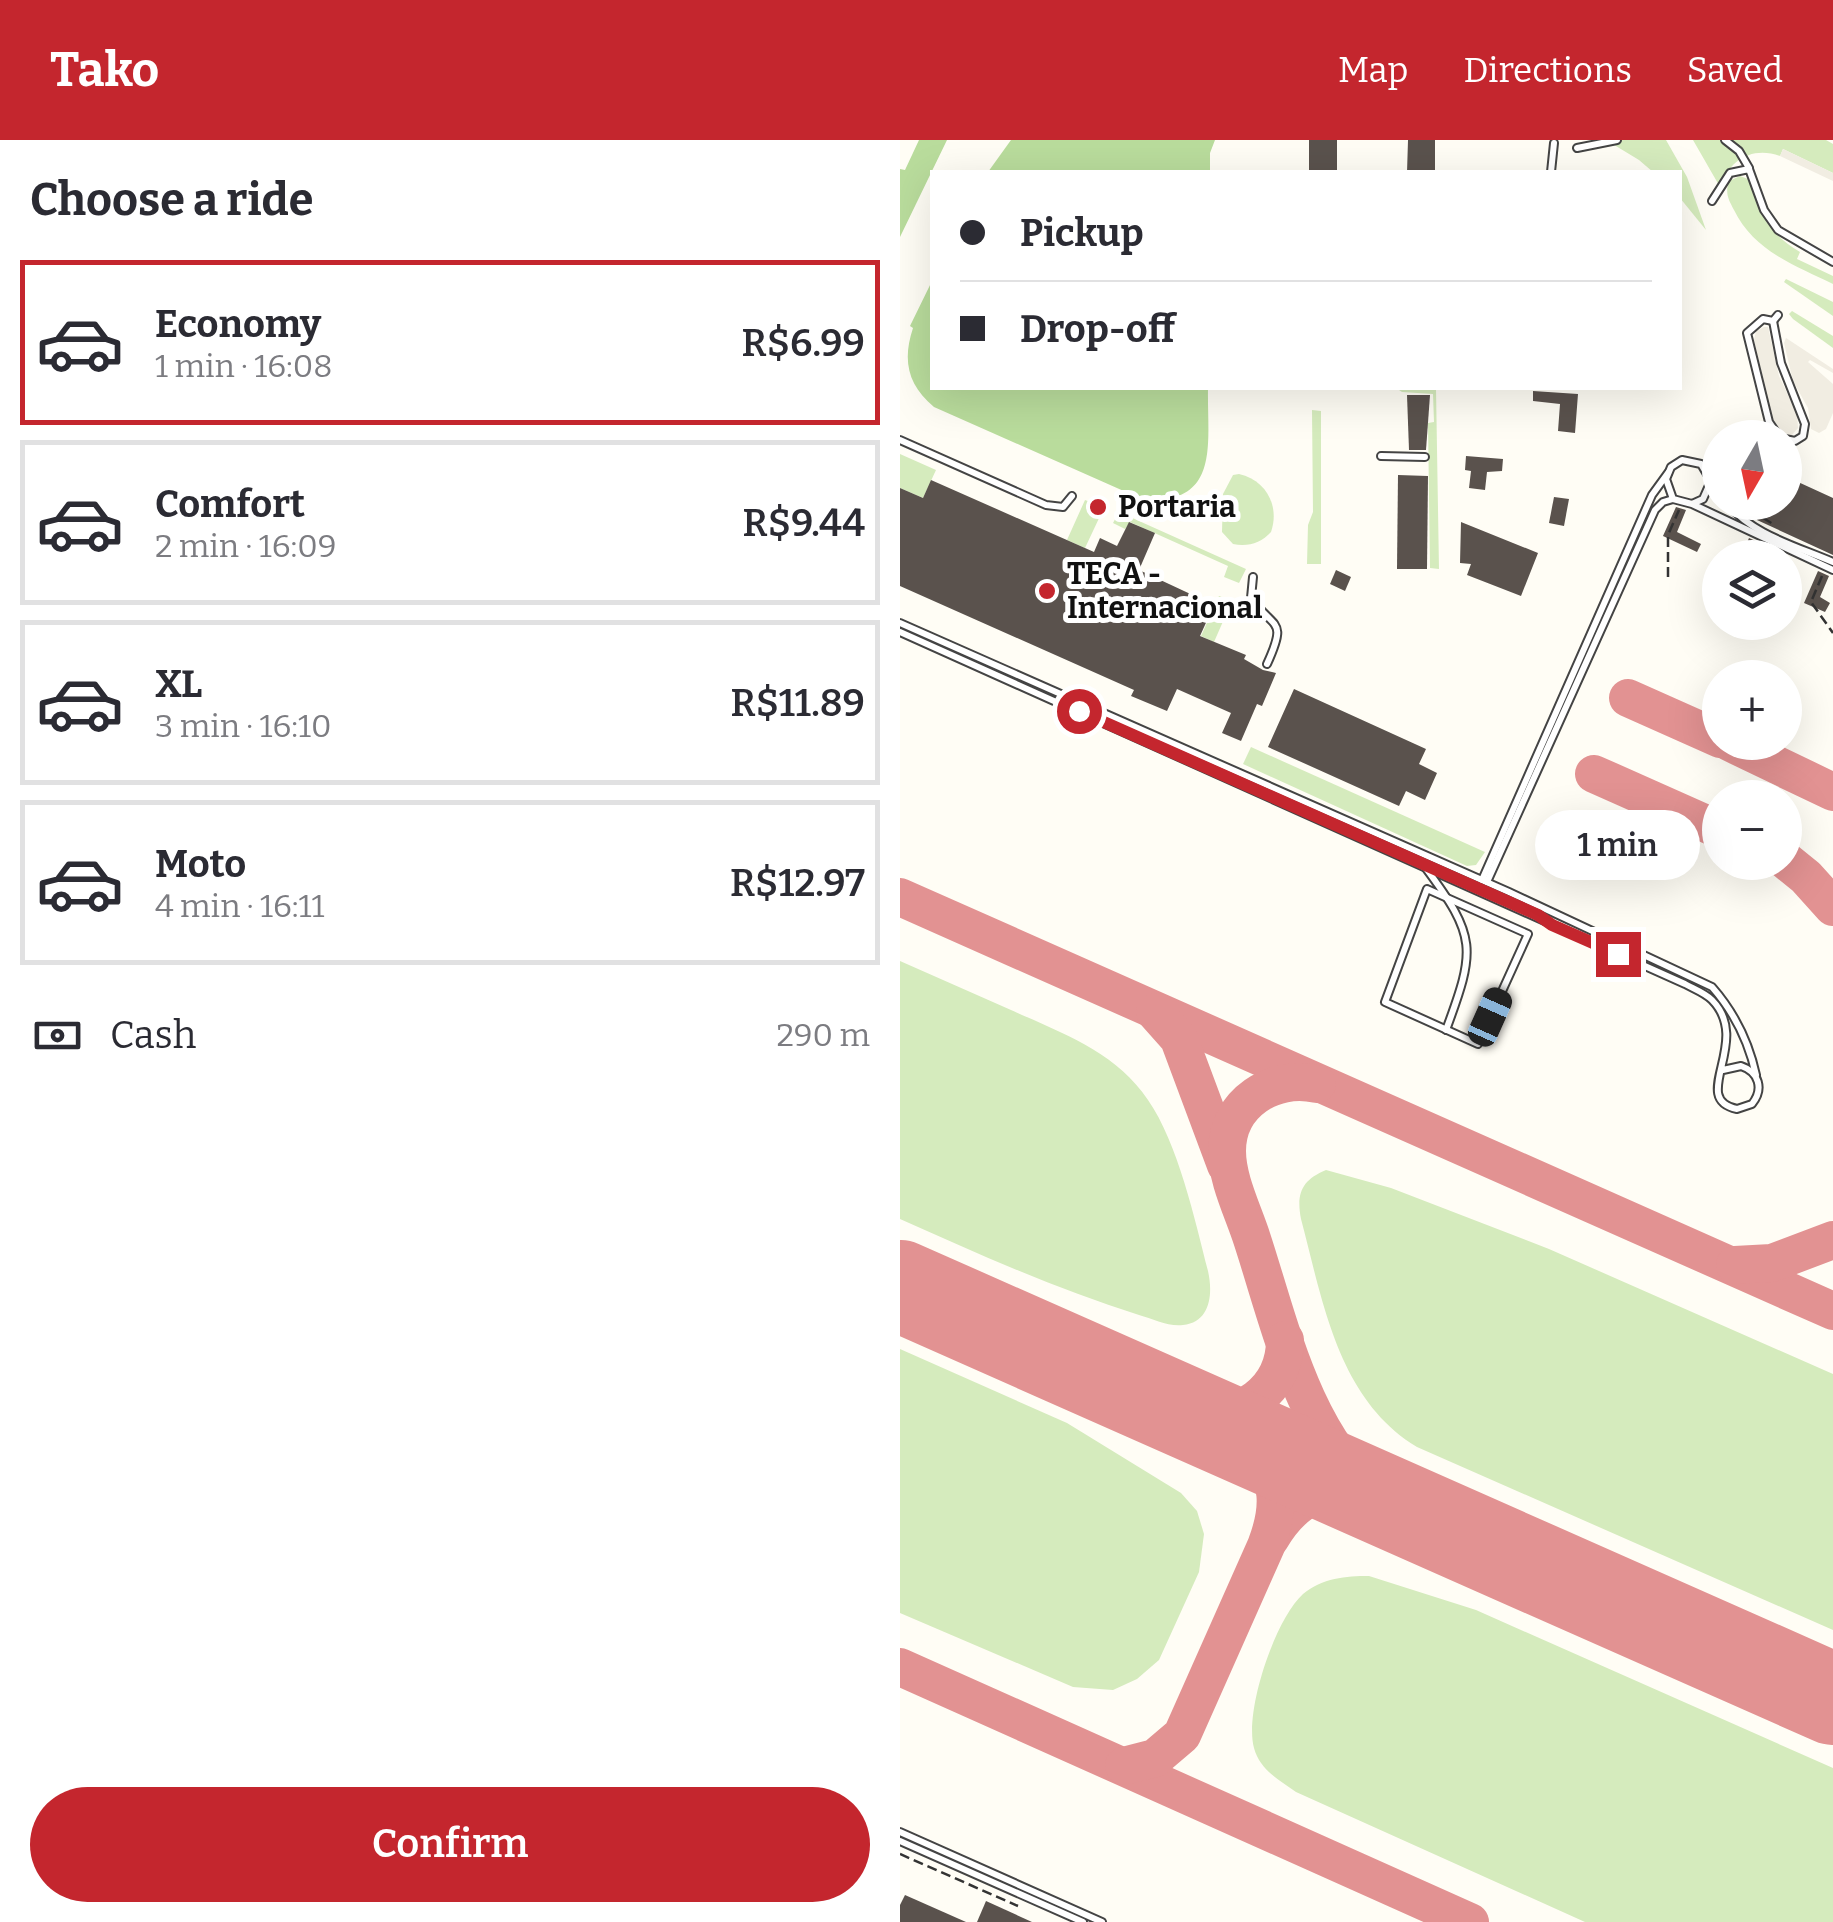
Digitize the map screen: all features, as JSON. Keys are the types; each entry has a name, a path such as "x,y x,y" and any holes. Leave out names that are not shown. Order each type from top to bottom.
{"lane":[{"path":"1577,148 1617,140"},
{"path":"1724,140 1739,151 1750,169 1764,210 1778,230 1833,262"},
{"path":"1551,170 1554,142"},
{"path":"1712,201 1730,173 1750,169"},
{"path":"1775,318 1781,363 1805,424 1803,436 1795,440 1782,438 1769,422 1747,333 1763,319 1775,318"},
{"path":"900,440 1046,505 1063,507 1072,496"},
{"path":"1381,456 1424,457"},
{"path":"1484,881 1652,495 1676,463 1689,460 1702,464"},
{"path":"1668,473 1666,486 1673,498"},
{"path":"1692,504 1702,497"},
{"path":"1484,881 1662,502 1673,498 1692,504 1833,570"},
{"path":"1745,520 1833,562"},
{"path":"1253,577 1251,598 1276,622 1278,631 1267,664"},
{"path":"900,623 1712,986 1726,1002 1740,1030 1759,1083 1756,1098 1752,1104 1738,1109 1723,1104 1716,1091 1728,1049 1726,1025 1710,997 900,632"},
{"path":"1424,865 1449,899 1466,932 1467,973 1446,1030"},
{"path":"1428,889 1449,899 1528,934 1478,1044 1385,1002 1428,889"},
{"path":"1723,1070 1741,1066 1756,1076"},
{"path":"900,1832 1102,1922"},
{"path":"900,1841 1083,1922"}],"path":[{"path":"1766,520 1775,526"},
{"path":"1668,536 1668,577"},
{"path":"1811,602 1833,633"},
{"path":"900,1854 1021,1907"}],"green space":[{"path":"919,140 947,140 900,237 900,169 905,170"},
{"path":"1011,140 1215,140 1210,170 989,170"},
{"path":"1606,140 1666,140 1687,177 1706,230 1682,200 1682,170 1651,170"},
{"path":"1693,140 1826,140 1833,144 1833,173 1783,149 1780,156 1760,153 1743,158 1729,169 1720,187"},
{"path":"1740,176 1751,180 1767,222 1780,238 1800,252 1797,259 1833,276 1833,284 1776,255 1752,236 1728,196 1729,181"},
{"path":"1786,279 1833,302 1833,316 1784,282"},
{"path":"930,285 930,390 1208,390 1208,449 1198,481 1186,492 1169,499 1144,500 934,407 918,390 910,372 910,326"},
{"path":"1792,311 1833,336 1833,348 1793,319 1789,314"},
{"path":"1399,390 1436,390 1439,569 1430,568 1428,423 1434,422 1433,394"},
{"path":"1312,410 1321,411 1321,564 1307,564 1308,525 1313,512"},
{"path":"900,454 936,470 923,498 900,488"},
{"path":"1239,474 1263,488 1274,513 1271,532 1249,544 1233,544 1222,532 1223,494 1233,475"},
{"path":"1085,500 1093,503 1090,509 1101,514 1085,548 1067,540"},
{"path":"1119,512 1246,569 1239,583 1224,577 1228,566 1130,522 1125,529 1113,523"},
{"path":"1219,596 1232,601 1214,642 1201,636"},
{"path":"1251,747 1485,852 1476,865 1467,866 1243,764"},
{"path":"900,961 1068,1036 1104,1056 1135,1083 1159,1118 1191,1206 1210,1280 1208,1305 1199,1318 1192,1323 1167,1324 1108,1305 900,1219"},
{"path":"1326,1170 1391,1188 1549,1249 1833,1374 1833,1630 1417,1447 1390,1427 1351,1376 1338,1346 1301,1219 1299,1202 1303,1188"},
{"path":"900,1349 1067,1423 1181,1493 1197,1511 1204,1534 1199,1572 1159,1660 1137,1679 1113,1690 1073,1687 900,1613"},
{"path":"1369,1576 1476,1610 1833,1768 1833,1922 1585,1922 1296,1792 1277,1779 1257,1756 1252,1732 1264,1667 1282,1624 1292,1606 1318,1584"}],"shaded area":[{"path":"1783,149 1833,173 1833,181 1780,156"},
{"path":"1768,327 1779,376 1797,420 1772,417 1754,340 1756,331"},
{"path":"1786,338 1833,369 1833,373 1808,362 1833,384 1833,413 1826,429 1819,433 1811,429 1808,408 1793,381"}],"building":[{"path":"1309,140 1337,140 1337,170 1309,170"},
{"path":"1408,140 1435,140 1435,170 1407,170"},
{"path":"1533,391 1578,394 1575,433 1558,431 1560,404 1533,401"},
{"path":"1407,395 1430,395 1426,450 1409,450"},
{"path":"1466,456 1503,459 1502,471 1487,472 1485,490 1469,488 1471,471 1465,470"},
{"path":"1398,475 1428,476 1427,569 1397,569"},
{"name":"TECA - Internacional","path":"931,480 1094,552 1100,538 1117,546 1129,522 1155,533 1139,570 1214,605 1200,636 1246,655 1244,659 1276,673 1241,741 1222,733 1231,713 1177,689 1167,711 1131,696 1134,690 900,586 900,488 923,498"},
{"path":"1802,484 1833,498 1833,555 1757,520 1802,520"},
{"path":"1554,497 1569,499 1564,526 1549,523"},
{"path":"1676,507 1686,510 1677,532 1701,544 1697,552 1663,536"},
{"path":"1461,522 1538,553 1521,596 1467,575 1471,564 1460,563"},
{"path":"1336,570 1351,577 1345,591 1330,584"},
{"path":"1818,571 1829,576 1820,597 1830,603 1825,612 1804,603"},
{"path":"1294,689 1426,749 1419,764 1437,773 1425,800 1406,791 1399,806 1268,747"},
{"path":"905,1895 966,1922 900,1922 900,1905"},
{"path":"986,1901 1032,1922 977,1922"}],"taxiway":[{"path":"1628,698 1702,731"},
{"path":"1766,760 1833,792"},
{"path":"1594,774 1702,822"},
{"path":"1802,874 1833,907"},
{"path":"900,897 1833,1311"},
{"path":"1155,1012 1179,1039 1226,1165"},
{"path":"1317,1084 1301,1082 1269,1088 1244,1106 1229,1134 1228,1162 1298,1378 1330,1443 1377,1497"},
{"path":"1735,1265 1772,1263 1833,1240"},
{"path":"1192,1412 1227,1412 1256,1399 1277,1374 1285,1340"},
{"path":"1124,1766 1155,1758 1182,1735 1266,1546 1274,1517 1275,1493 1258,1456 1223,1431 1177,1408"},
{"path":"1270,1539 1291,1512 1315,1496 1343,1491 1377,1497"},
{"path":"900,1667 1470,1922"}],"runway":[{"path":"900,1286 1833,1699"}],"place":[{"name":"Portaria","path":"1098,507"},
{"name":"TECA - Internacional","path":"1047,591"}],"route":[{"path":"1079,711 1618,954"}]}
